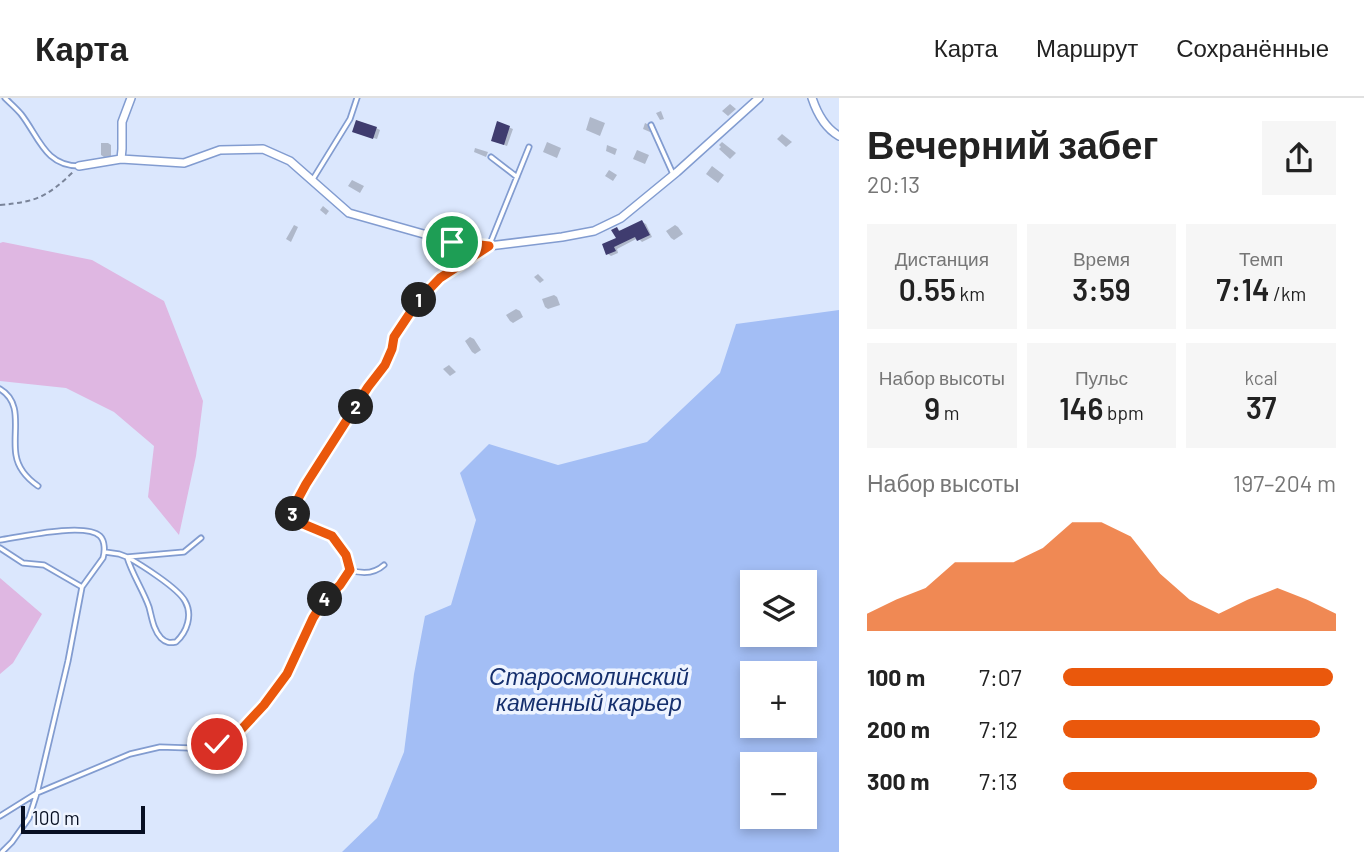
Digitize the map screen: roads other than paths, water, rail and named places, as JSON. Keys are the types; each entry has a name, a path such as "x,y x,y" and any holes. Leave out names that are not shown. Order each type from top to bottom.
{"street":[{"path":"121,159 122,122 131,98"},
{"path":"748,98 758,100"},
{"path":"812,98 816,110 830,131 839,136"},
{"path":"79,166 121,159 184,163 220,150 263,149 290,161 349,213 452,242 489,246 594,231 621,218 758,100"}],"lane":[{"path":"5,98 20,114 47,154 66,166 79,166"},
{"path":"312,181 350,119 357,98"},
{"path":"651,125 674,175"},
{"path":"0,816 37,793 130,754 160,747 190,748 228,740 264,705 287,674 323,602 350,570 346,555 332,536 296,521 292,510 368,387 385,365 394,337 418,301 440,278 489,246 529,147"},
{"path":"491,157 517,177"},
{"path":"0,388 10,397 14,407 16,456 29,480 38,486"},
{"path":"0,540 64,530 87,531 101,537 105,552 82,587 68,661 29,818 2,852"},
{"path":"127,557 184,552 201,538"},
{"path":"0,548 23,563 44,565 82,587"},
{"path":"105,552 119,554 127,557 139,563 180,595 186,603 189,618 184,635 176,642 166,642 155,629 149,607 127,557"},
{"path":"350,570 367,573 384,565"}],"water":[{"name":"Старосмолинский каменный карьер","path":"839,310 839,852 342,852 377,818 404,752 425,616 451,605 476,520 460,473 489,444 558,465 647,442 720,373 736,324"}]}
